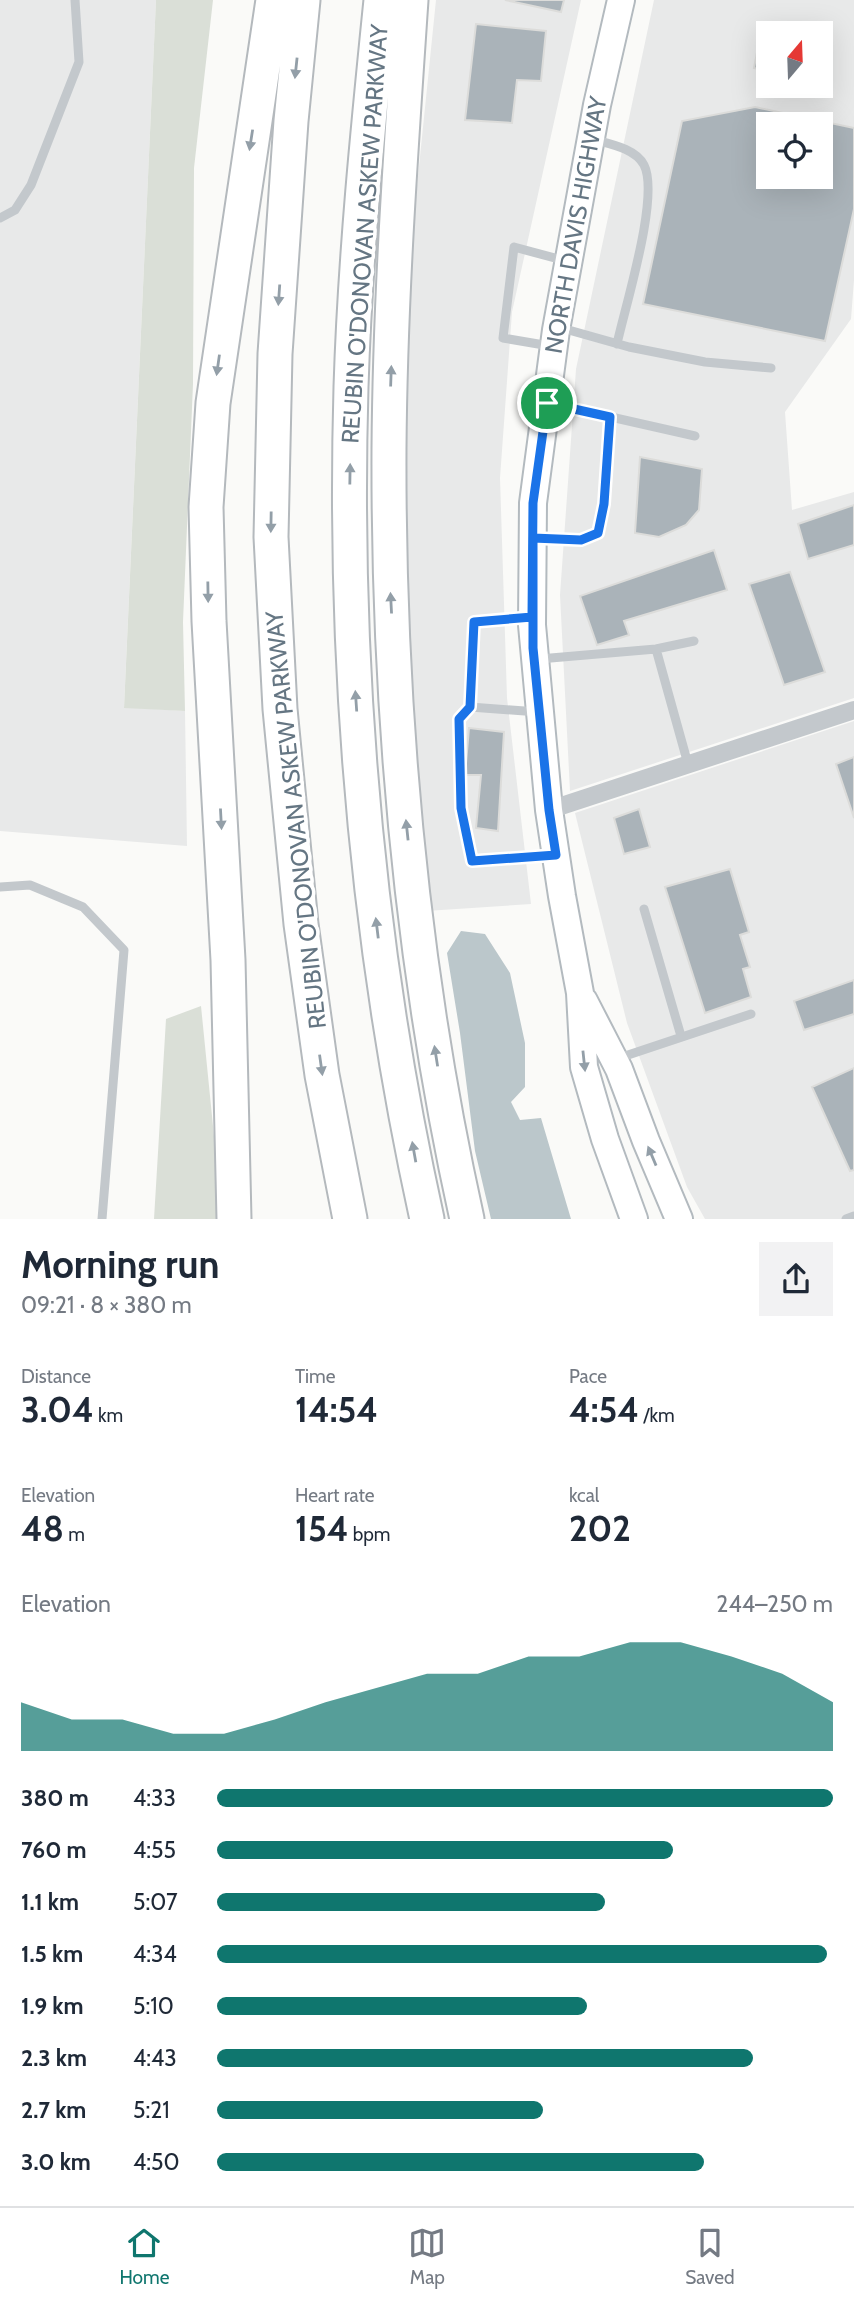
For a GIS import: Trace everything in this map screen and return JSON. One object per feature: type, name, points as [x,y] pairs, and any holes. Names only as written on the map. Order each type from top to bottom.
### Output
[{"type":"highway","points":[[234,1219],[228,960],[209,621],[206,507],[215,391],[273,0]]},
{"type":"highway","name":"REUBIN O'DONOVAN ASKEW PARKWAY","points":[[303,0],[291,121],[275,354],[271,537],[280,709],[301,924],[322,1075],[350,1219]]},
{"type":"highway","name":"REUBIN O'DONOVAN ASKEW PARKWAY","points":[[382,0],[362,201],[351,385],[350,495],[355,681],[377,933],[427,1219]]},
{"type":"highway","points":[[411,0],[393,308],[389,448],[391,591],[398,757],[421,962],[439,1077],[467,1219]]},
{"type":"main road","name":"NORTH DAVIS HIGHWAY","points":[[621,0],[591,139],[555,336],[533,503],[532,617],[549,810],[580,993],[584,1067],[605,1139],[634,1219]]},
{"type":"main road","name":"NORTH DAVIS HIGHWAY","points":[[580,993],[614,1059],[679,1219]]},
{"type":"street","points":[[549,810],[854,710]]},
{"type":"lane","points":[[0,218],[15,210],[31,185],[79,62],[75,0]]},
{"type":"lane","points":[[591,139],[625,148],[644,164],[650,190],[647,218],[617,344]]},
{"type":"lane","points":[[568,262],[514,247],[503,338],[555,336],[617,344],[705,362],[771,368]]},
{"type":"lane","points":[[547,403],[695,436]]},
{"type":"lane","points":[[533,538],[581,540],[598,533],[604,504],[610,417]]},
{"type":"lane","points":[[532,617],[474,622],[470,707],[459,719],[461,808],[472,861],[556,855]]},
{"type":"lane","points":[[534,659],[656,649],[694,641]]},
{"type":"lane","points":[[656,649],[688,764]]},
{"type":"lane","points":[[470,707],[540,712]]},
{"type":"lane","points":[[0,887],[30,885],[83,906],[124,950],[102,1219]]},
{"type":"lane","points":[[643,909],[681,1036]]},
{"type":"lane","points":[[614,1059],[751,1014]]},
{"type":"lane","points":[[846,1219],[854,1216]]},
{"type":"shaded area","points":[[0,0],[156,0],[124,707],[185,711],[187,846],[0,831]]},
{"type":"shaded area","points":[[156,0],[213,0],[194,168],[193,384],[183,622],[185,711],[124,708]]},
{"type":"shaded area","points":[[436,0],[581,0],[512,312],[500,478],[507,698],[531,904],[426,911],[401,587],[403,323]]},
{"type":"shaded area","points":[[654,0],[854,0],[854,280],[851,319],[785,412],[792,510],[854,492],[854,698],[570,791],[560,595],[576,369]]},
{"type":"shaded area","points":[[854,721],[854,1219],[705,1219],[687,1187],[627,1023],[575,813]]},
{"type":"shaded area","points":[[461,931],[485,934],[510,973],[525,1043],[525,1087],[511,1102],[520,1120],[541,1118],[571,1219],[491,1219],[475,1151],[447,953]]},
{"type":"shaded area","points":[[201,1006],[219,1186],[216,1219],[154,1219],[166,1019]]},
{"type":"building","points":[[505,0],[564,0],[561,12]]},
{"type":"building","points":[[476,24],[546,31],[541,81],[517,80],[512,123],[465,120]]},
{"type":"building","points":[[755,107],[779,112],[756,112],[756,189],[833,189],[833,124],[854,128],[854,209],[825,341],[643,304],[682,121]]},
{"type":"building","points":[[640,457],[702,469],[699,510],[686,525],[659,537],[635,533]]},
{"type":"building","points":[[854,505],[854,545],[808,559],[798,524]]},
{"type":"building","points":[[714,550],[727,590],[624,621],[629,635],[597,645],[580,596]]},
{"type":"building","points":[[790,572],[825,672],[784,685],[749,584]]},
{"type":"building","points":[[469,728],[504,732],[498,831],[476,828],[481,775],[465,775]]},
{"type":"building","points":[[854,757],[854,818],[836,764]]},
{"type":"building","points":[[639,809],[650,847],[624,854],[614,818]]},
{"type":"building","points":[[730,869],[749,932],[740,935],[750,967],[743,969],[751,997],[705,1013],[665,887]]},
{"type":"building","points":[[854,980],[854,1014],[804,1030],[794,1001]]},
{"type":"building","points":[[854,1068],[854,1170],[850,1171],[812,1087]]},
{"type":"route","points":[[547,403],[610,417],[604,504],[598,533],[581,540],[533,538],[533,648],[556,855],[472,861],[461,808],[459,719],[470,707],[474,622],[532,617],[533,503],[547,403]]}]
